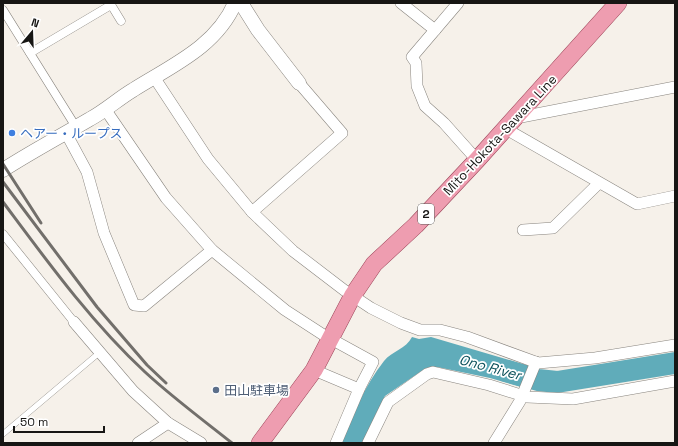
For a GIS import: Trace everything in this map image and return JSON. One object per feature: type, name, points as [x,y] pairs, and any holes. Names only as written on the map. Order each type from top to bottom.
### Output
[{"type":"main road","name":"Mito-Hokota-Sawara Line","points":[[260,443],[314,370],[329,338],[353,295],[374,264],[416,225],[511,123],[618,3]]},
{"type":"street","points":[[3,170],[71,130],[194,53],[223,26],[235,3]]},
{"type":"street","points":[[241,3],[258,30],[298,83],[342,133],[252,212]]},
{"type":"street","points":[[401,3],[435,30]]},
{"type":"street","points":[[458,3],[412,57],[416,63],[417,86],[425,106],[444,123],[476,160]]},
{"type":"street","points":[[30,53],[110,4],[121,21]]},
{"type":"street","points":[[3,10],[30,53],[71,130],[87,172],[104,233],[134,305],[144,306],[212,250]]},
{"type":"street","points":[[154,77],[208,159],[252,212],[293,251],[344,290],[371,308],[401,323],[420,330],[440,330],[467,337],[535,365],[595,358],[675,345]]},
{"type":"street","points":[[511,123],[675,87]]},
{"type":"street","points":[[105,109],[166,198],[212,250],[285,310],[329,338],[373,362],[359,389],[336,443]]},
{"type":"street","points":[[511,123],[599,183],[637,204],[675,196]]},
{"type":"street","points":[[523,230],[553,228],[599,183]]},
{"type":"street","points":[[3,234],[99,353],[133,391],[168,423],[202,443]]},
{"type":"street","points":[[494,443],[524,392],[535,365]]},
{"type":"street","points":[[314,370],[359,389]]},
{"type":"street","points":[[368,443],[388,402],[427,374],[433,372],[524,392],[527,397],[566,399],[588,398],[675,381]]},
{"type":"street","points":[[138,443],[168,423]]},
{"type":"lane","points":[[3,434],[99,353]]},
{"type":"water","points":[[412,337],[419,339],[431,337],[530,366],[521,387],[490,378],[437,367],[426,368],[385,396],[362,443],[341,443],[360,400],[377,370],[387,358],[406,344]]},
{"type":"waterway","name":"Ono River","points":[[506,371],[538,380],[557,382],[675,363]]},
{"type":"railway","points":[[3,164],[41,223]]},
{"type":"railway","points":[[3,182],[97,307],[147,365],[166,383]]},
{"type":"railway","points":[[3,202],[70,290],[125,353],[166,390],[232,443]]},
{"type":"place","name":"ヘアー・ループス","points":[[12,133]]},
{"type":"place","name":"田山駐車場","points":[[216,390]]}]
